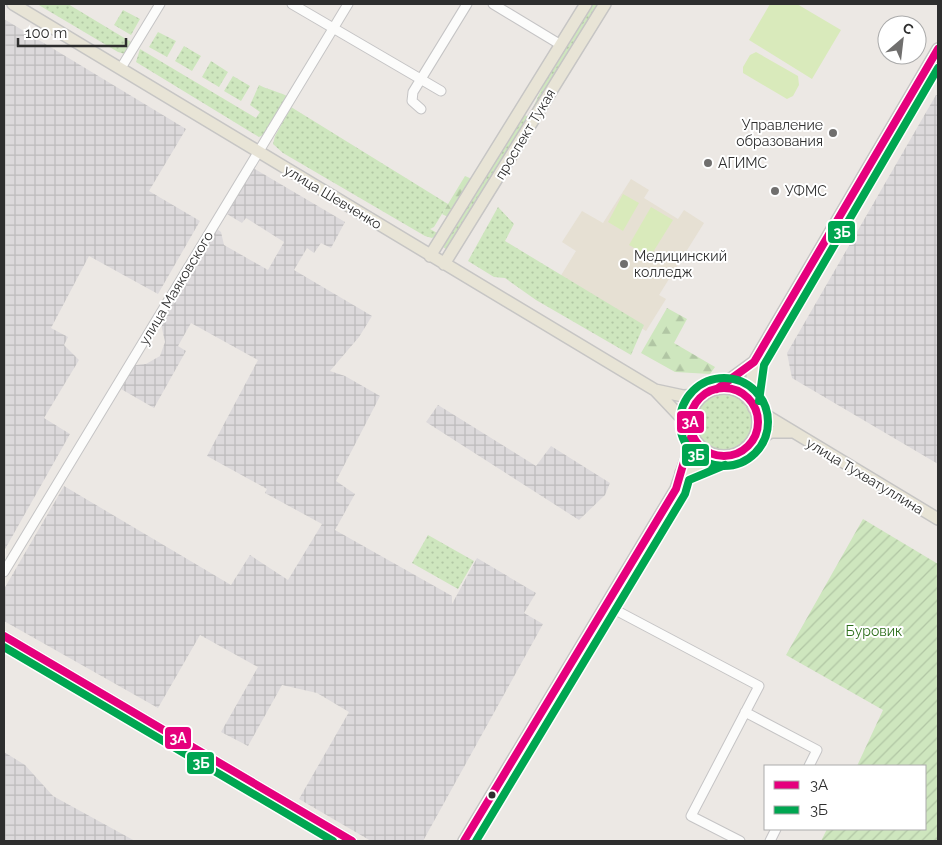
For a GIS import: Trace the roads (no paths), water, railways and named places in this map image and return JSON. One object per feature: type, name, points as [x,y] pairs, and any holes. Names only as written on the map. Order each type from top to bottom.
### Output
[{"type":"main road","name":"улица Шевченко","points":[[13,4],[655,390]]},
{"type":"main road","name":"проспект Тукая","points":[[430,256],[586,4]]},
{"type":"main road","name":"проспект Тукая","points":[[444,264],[605,4]]},
{"type":"main road","points":[[655,390],[683,396],[704,394],[717,389],[754,362],[938,49]]},
{"type":"main road","points":[[749,444],[757,423],[752,404],[754,362]]},
{"type":"main road","points":[[717,389],[735,390],[752,404]]},
{"type":"main road","points":[[655,390],[692,431],[704,449],[721,456]]},
{"type":"main road","points":[[464,841],[676,489],[688,454],[692,431],[692,410],[704,394]]},
{"type":"main road","name":"улица Тухватуллина","points":[[752,404],[792,432],[938,519]]},
{"type":"main road","points":[[681,473],[721,456],[737,453],[749,444],[772,432],[792,432]]},
{"type":"street","points":[[121,68],[160,4]]},
{"type":"street","points":[[292,4],[441,91]]},
{"type":"street","name":"улица Маяковского","points":[[4,572],[348,4]]},
{"type":"street","points":[[421,109],[412,101],[412,96],[420,79],[467,4]]},
{"type":"street","points":[[493,4],[561,45]]},
{"type":"street","points":[[522,109],[536,116]]},
{"type":"street","points":[[606,605],[760,686],[691,816],[740,841]]},
{"type":"street","points":[[4,636],[352,841]]},
{"type":"street","points":[[745,712],[817,750],[810,765]]},
{"type":"place","name":"Управление образования","points":[[833,133]]},
{"type":"place","name":"АГИМС","points":[[708,163]]},
{"type":"place","name":"УФМС","points":[[775,191]]},
{"type":"place","name":"Медицинский колледж","points":[[624,264]]},
{"type":"park label","name":"Буровик","points":[[874,631]]}]
